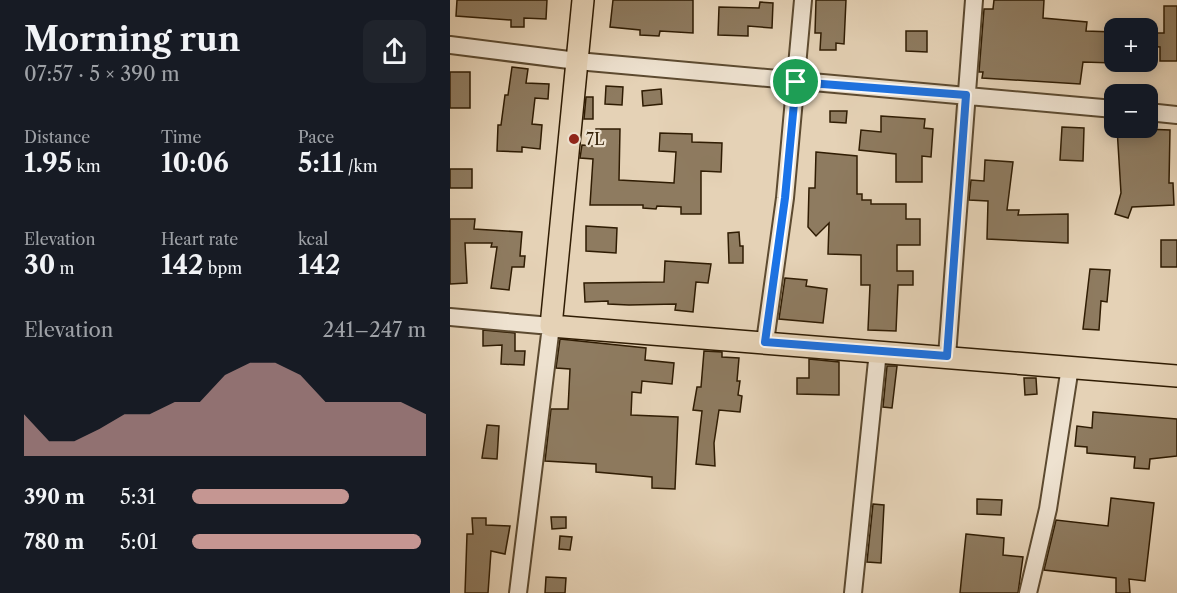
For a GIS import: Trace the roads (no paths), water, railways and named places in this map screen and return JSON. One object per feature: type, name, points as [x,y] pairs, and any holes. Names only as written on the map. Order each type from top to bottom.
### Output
[{"type":"main road","points":[[583,0],[551,326],[1177,376]]},
{"type":"street","points":[[765,342],[785,198],[803,0]]},
{"type":"street","points":[[947,356],[974,0]]},
{"type":"street","points":[[450,45],[577,61],[1104,108]]},
{"type":"street","points":[[1158,113],[1177,115]]},
{"type":"street","points":[[450,317],[551,326],[518,593]]},
{"type":"street","points":[[853,593],[878,351]]},
{"type":"street","points":[[1028,593],[1050,498],[1070,367]]},
{"type":"place","name":"7L","points":[[574,139]]}]
